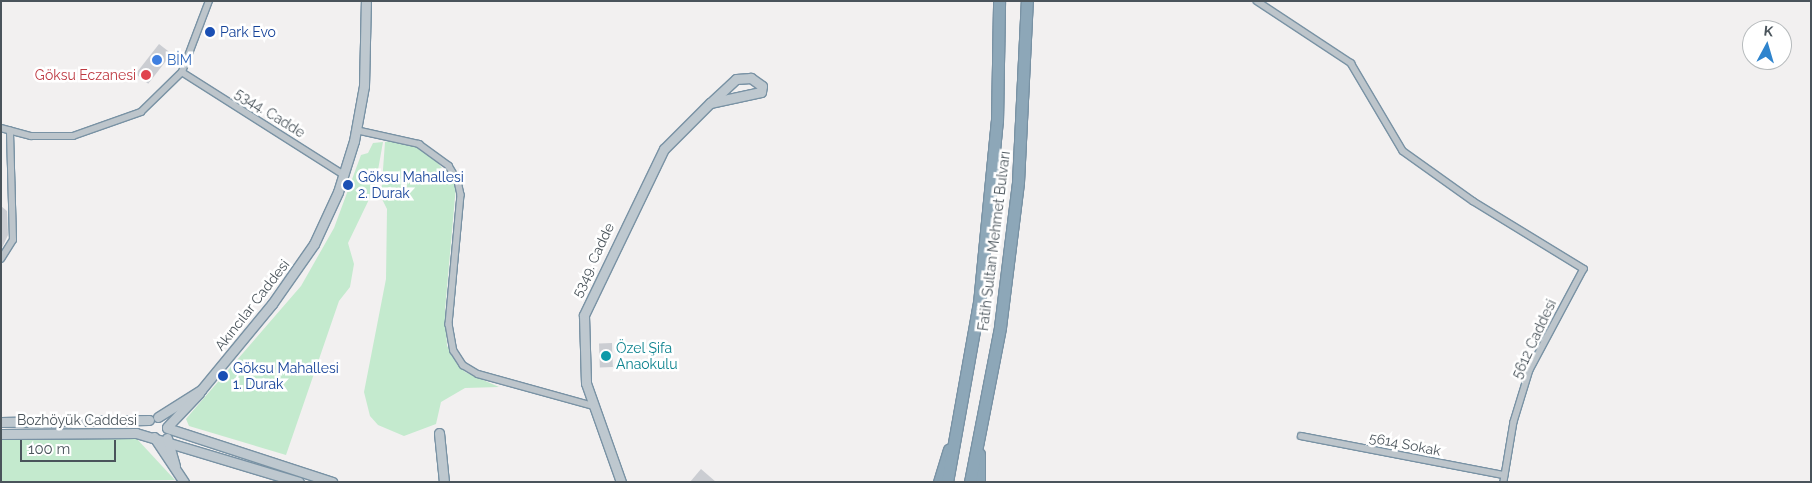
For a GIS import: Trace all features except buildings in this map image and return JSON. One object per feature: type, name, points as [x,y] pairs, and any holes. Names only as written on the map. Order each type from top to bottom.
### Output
[{"type":"highway","name":"Fatih Sultan Mehmet Bulvarı","points":[[948,477],[980,293],[997,121],[999,1]]},
{"type":"highway","name":"Fatih Sultan Mehmet Bulvarı","points":[[974,480],[978,441],[1000,326],[1018,182],[1027,1]]},
{"type":"highway","points":[[939,482],[956,437]]},
{"type":"street","points":[[1,128],[53,137],[91,132],[141,112],[182,72],[209,1]]},
{"type":"street","name":"Akıncılar Caddesi","points":[[162,434],[186,410],[302,264],[344,175],[356,130],[365,78],[366,1]]},
{"type":"street","name":"5612 Caddesi","points":[[1257,1],[1351,63],[1403,151],[1473,201],[1584,269],[1530,370],[1504,478]]},
{"type":"street","name":"5344. Cadde","points":[[182,72],[344,175]]},
{"type":"street","name":"5349. Cadde","points":[[621,482],[593,406],[584,367],[587,304],[653,165],[710,103],[736,79],[751,78],[762,86],[761,92],[710,103]]},
{"type":"street","points":[[356,130],[419,144],[449,166],[458,181],[461,195],[449,324],[454,351],[463,365],[478,374],[593,406]]},
{"type":"street","points":[[1,259],[14,240],[10,131]]},
{"type":"street","name":"Akıncılar Caddesi","points":[[154,418],[201,390]]},
{"type":"street","points":[[185,433],[186,410]]},
{"type":"street","points":[[154,418],[147,429],[162,434],[180,445],[299,482]]},
{"type":"street","points":[[154,418],[178,473]]},
{"type":"street","name":"Bozhöyük Caddesi","points":[[1,422],[154,418]]},
{"type":"street","name":"Bozhöyük Caddesi","points":[[1,434],[117,432],[162,434]]},
{"type":"street","points":[[162,434],[185,433],[332,482]]},
{"type":"street","points":[[440,433],[444,482]]},
{"type":"street","points":[[162,434],[178,473],[184,482]]},
{"type":"street","name":"5614 Sokak","points":[[1301,436],[1504,478]]},
{"type":"street","points":[[170,453],[180,445]]},
{"type":"green space","points":[[390,141],[414,146],[434,158],[456,186],[445,310],[447,346],[465,372],[499,387],[465,388],[441,402],[436,424],[404,436],[378,425],[370,416],[364,392],[386,279],[387,209],[381,197],[385,142]]},
{"type":"green space","points":[[383,142],[375,187],[348,243],[354,264],[350,287],[339,301],[286,455],[189,426],[186,419],[301,286],[334,228],[361,155],[368,153],[373,143]]},
{"type":"green space","points":[[1,439],[137,439],[175,480],[1,482]]},
{"type":"place","name":"Park Evo","points":[[210,32]]},
{"type":"place","name":"BİM","points":[[157,60]]},
{"type":"place","name":"Göksu Eczanesi","points":[[146,75]]},
{"type":"place","name":"Göksu Mahallesi 2. Durak","points":[[348,185]]},
{"type":"place","name":"Özel Şifa Anaokulu","points":[[606,356]]},
{"type":"place","name":"Göksu Mahallesi 1. Durak","points":[[223,376]]}]
